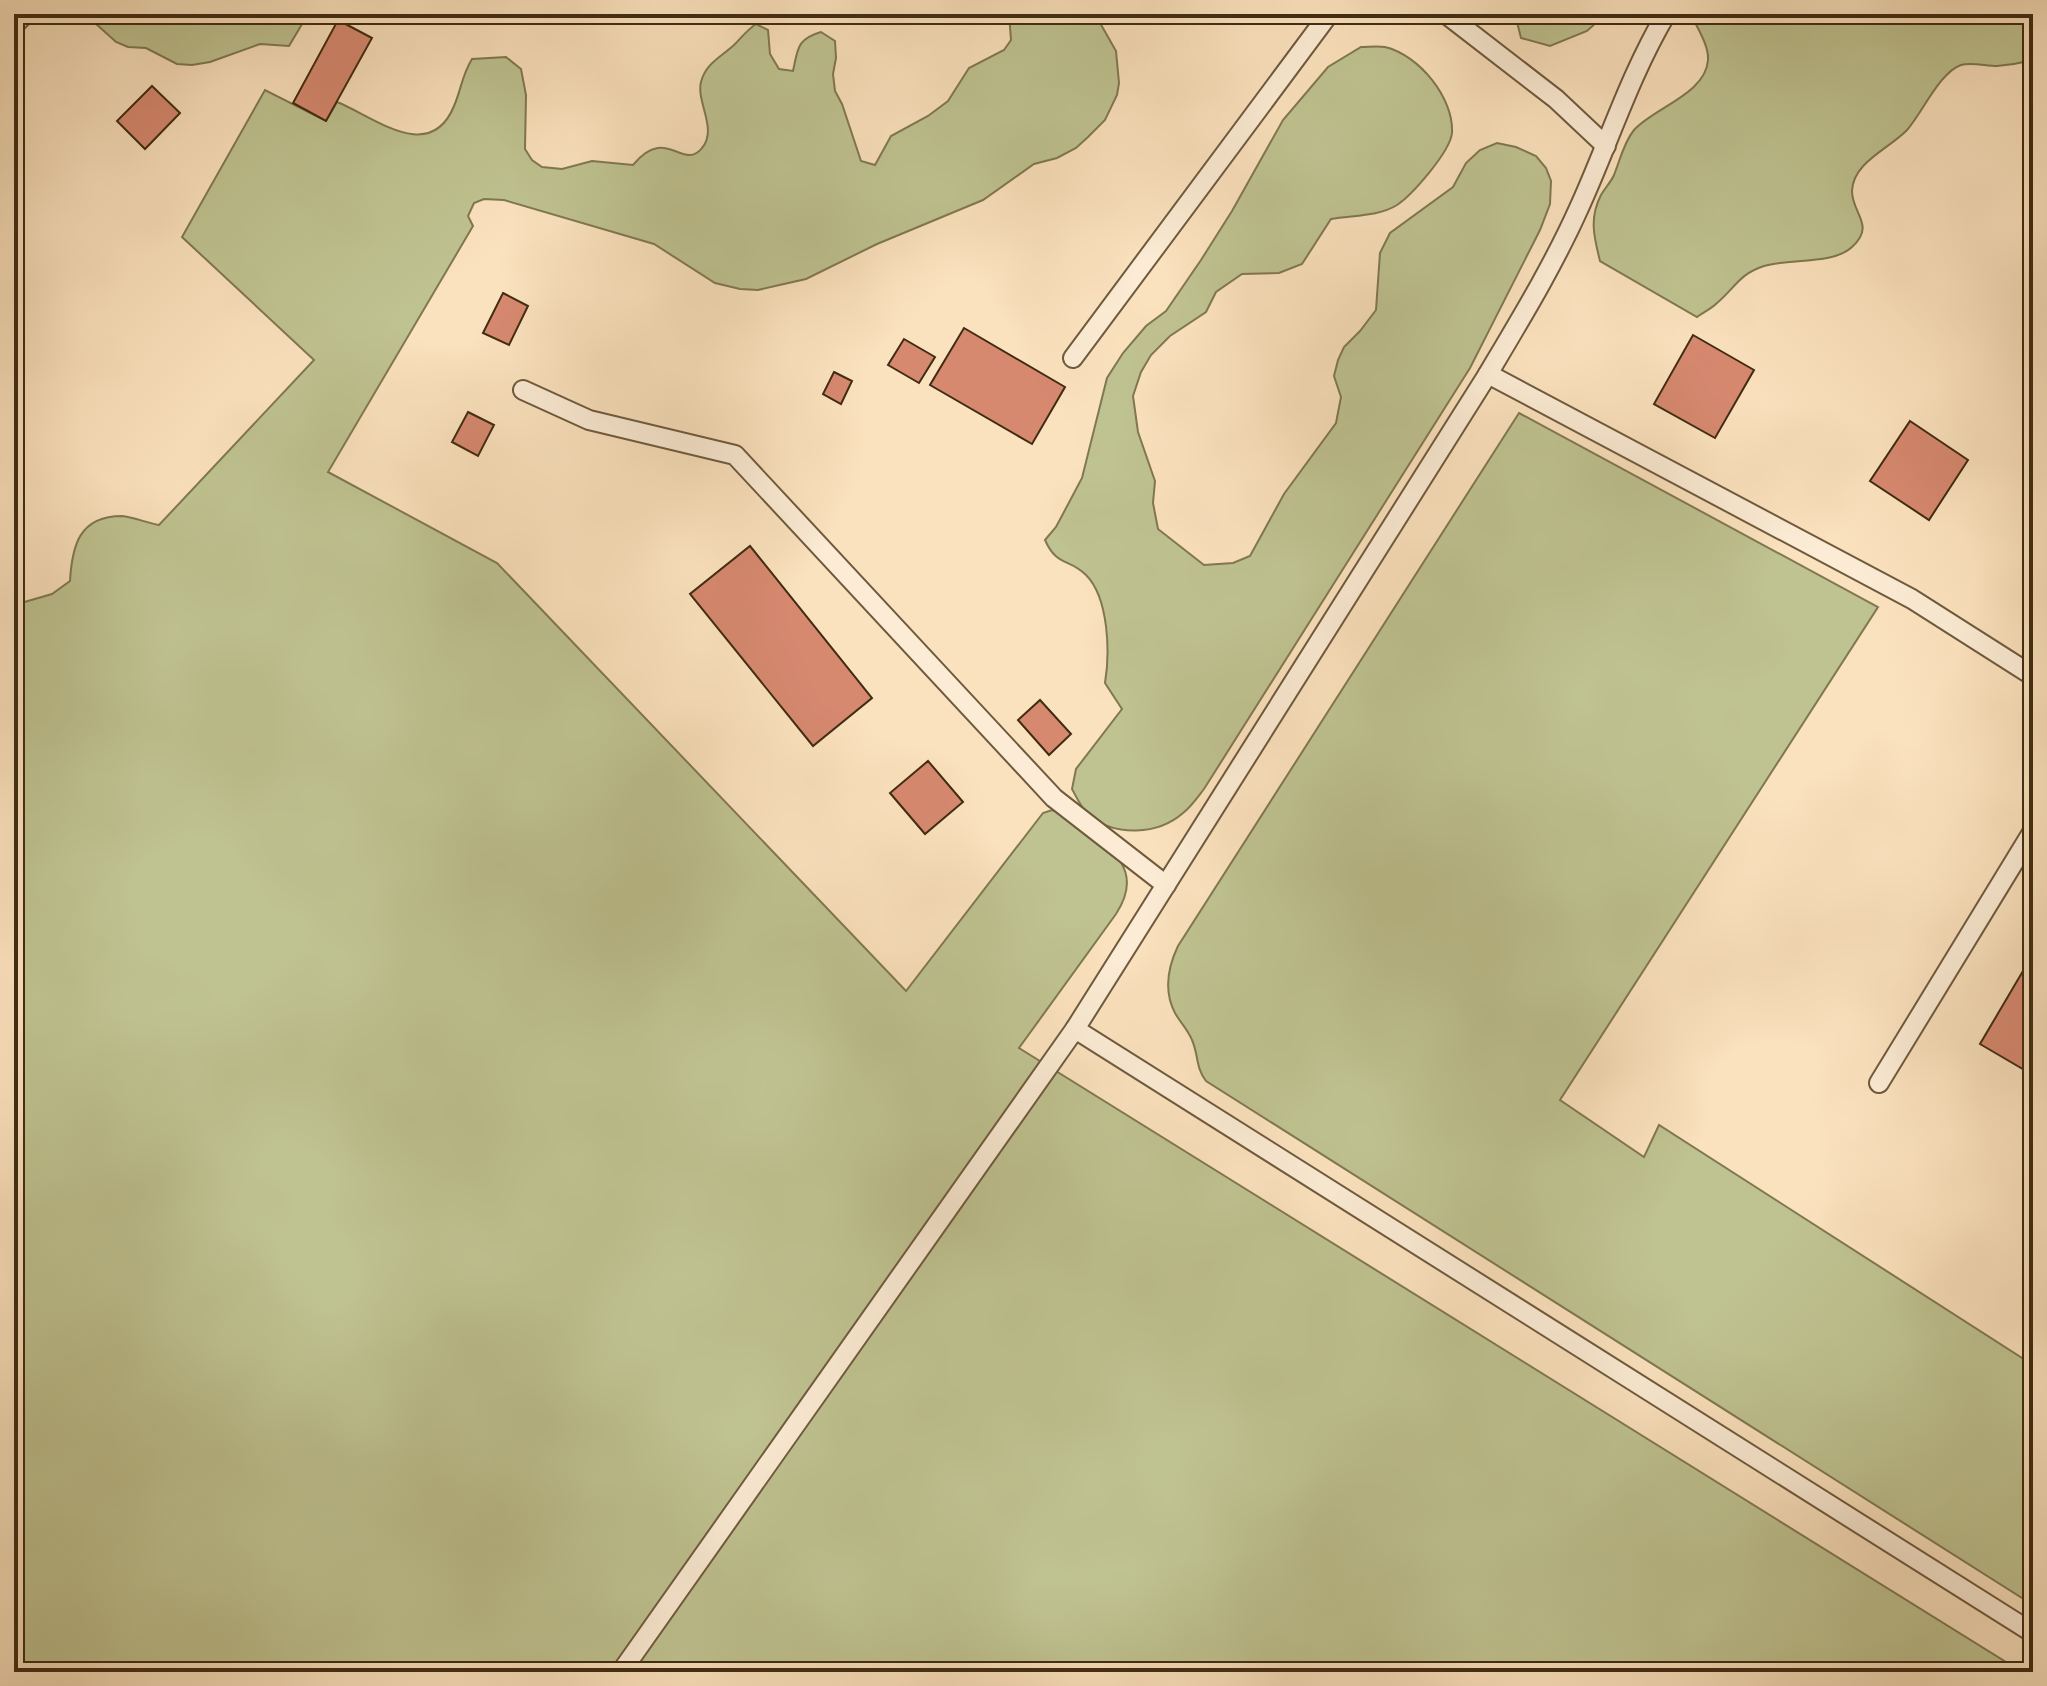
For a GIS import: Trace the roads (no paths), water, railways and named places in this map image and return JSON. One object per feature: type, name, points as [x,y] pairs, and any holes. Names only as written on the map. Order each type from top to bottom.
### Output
[{"type":"lane","points":[[14,25],[25,14]]},
{"type":"lane","points":[[1073,358],[1329,14]]},
{"type":"lane","points":[[1446,14],[1556,99],[1606,146]]},
{"type":"lane","points":[[621,1672],[1075,1029],[1166,885],[1488,374],[1558,253],[1606,146],[1640,58],[1666,14]]},
{"type":"lane","points":[[1488,374],[1912,599],[2033,676]]},
{"type":"lane","points":[[523,390],[589,420],[735,455],[1054,798],[1166,885]]},
{"type":"lane","points":[[1879,1083],[2033,831]]},
{"type":"lane","points":[[1075,1029],[2033,1633]]}]
